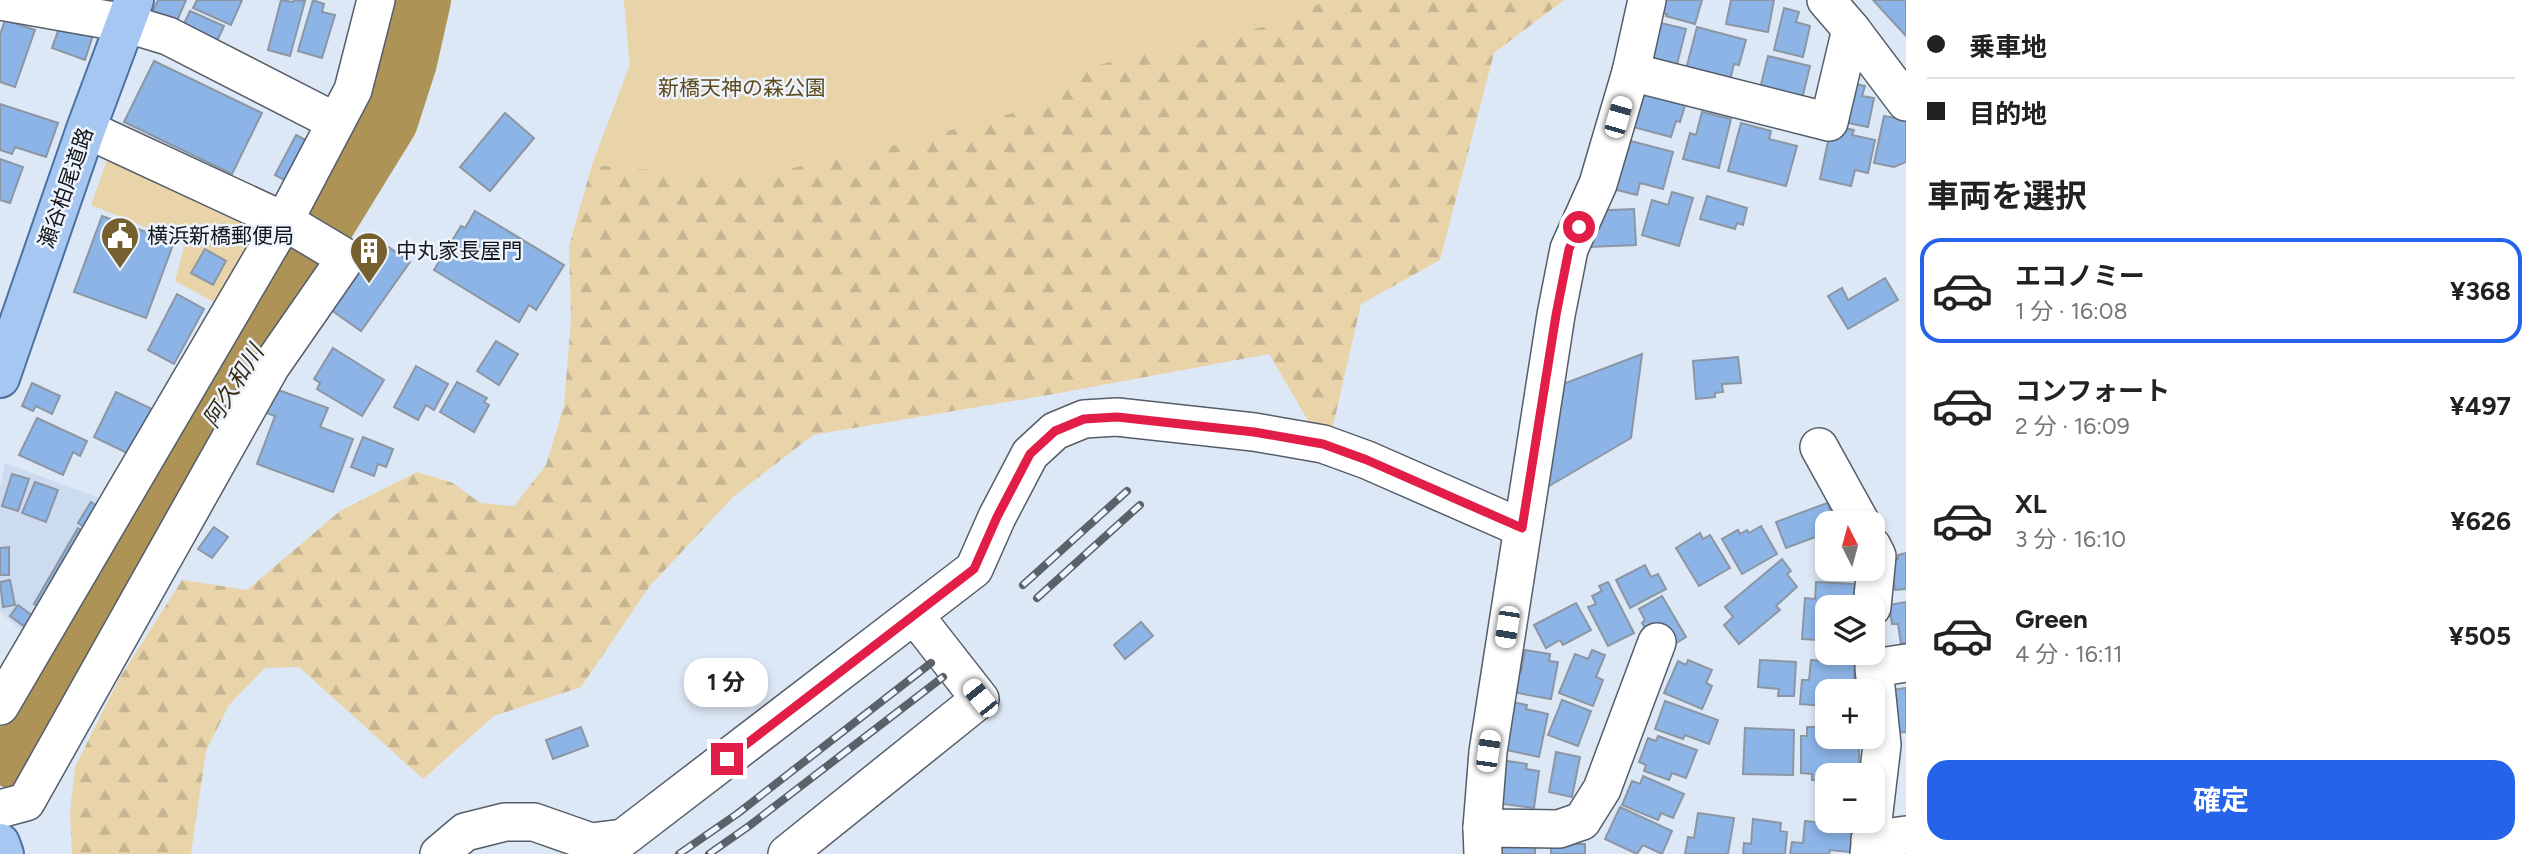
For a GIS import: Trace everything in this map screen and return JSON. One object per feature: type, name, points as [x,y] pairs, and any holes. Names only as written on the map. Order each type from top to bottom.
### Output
[{"type":"main road","name":"瀬谷柏尾道路","points":[[0,378],[130,11]]},
{"type":"main road","points":[[0,843],[4,854]]},
{"type":"street","points":[[0,706],[290,224],[354,90],[376,0]]},
{"type":"street","points":[[1647,0],[1631,72],[1598,184],[1569,249],[1556,315],[1488,751],[1483,841],[1559,829],[1582,821],[1602,789],[1657,642]]},
{"type":"street","points":[[1826,0],[1906,102]]},
{"type":"street","points":[[2,6],[130,11],[168,36],[337,122]]},
{"type":"street","points":[[1631,72],[1829,122],[1851,29]]},
{"type":"street","points":[[0,809],[26,802],[271,366],[346,258],[290,224],[86,129]]},
{"type":"street","points":[[439,854],[465,832],[505,822],[534,822],[591,842],[623,838],[974,569],[1030,454],[1055,431],[1084,419],[1117,417],[1254,432],[1323,444],[1367,460],[1522,528]]},
{"type":"street","points":[[1819,447],[1855,511]]},
{"type":"street","points":[[786,854],[980,698],[915,616]]},
{"type":"street","points":[[1884,665],[1882,745],[1870,847],[1906,835]]},
{"type":"shaded area","points":[[5,463],[110,502],[25,635],[0,611],[0,489]]},
{"type":"green space","points":[[624,0],[1564,0],[1494,53],[1440,260],[1361,304],[1332,430],[1313,429],[1269,354],[813,435],[733,497],[649,587],[581,687],[494,716],[423,779],[299,667],[265,668],[229,705],[206,751],[191,854],[72,854],[70,814],[75,767],[119,679],[182,580],[247,590],[340,511],[417,472],[453,483],[480,503],[514,506],[546,465],[564,406],[571,320],[569,246],[592,165],[630,65]]},
{"type":"green space","name":"新橋天神の森公園","points":[[624,0],[1325,0],[1291,21],[1134,55],[1068,74],[1031,108],[900,144],[748,178],[592,165],[630,65]]},
{"type":"green space","points":[[110,151],[262,228],[223,307],[175,281],[185,243],[91,205]]},
{"type":"building","points":[[158,0],[186,0],[174,28],[150,18]]},
{"type":"building","points":[[197,0],[242,0],[231,25],[193,8]]},
{"type":"building","points":[[281,0],[305,1],[290,56],[268,50]]},
{"type":"building","points":[[313,0],[324,4],[322,12],[335,15],[322,58],[298,51]]},
{"type":"building","points":[[1657,0],[1702,0],[1695,24],[1655,11]]},
{"type":"building","points":[[1731,0],[1774,0],[1768,32],[1726,24]]},
{"type":"building","points":[[1873,0],[1906,0],[1906,36]]},
{"type":"building","points":[[1784,8],[1799,12],[1796,22],[1810,26],[1803,57],[1774,50]]},
{"type":"building","points":[[190,11],[224,26],[212,52],[178,36]]},
{"type":"building","points":[[5,20],[35,30],[15,87],[0,82],[0,35]]},
{"type":"building","points":[[62,20],[93,35],[85,60],[52,48]]},
{"type":"building","points":[[1648,20],[1686,29],[1675,72],[1638,63]]},
{"type":"building","points":[[1697,27],[1746,40],[1739,65],[1734,64],[1728,88],[1684,77]]},
{"type":"building","points":[[1768,56],[1810,66],[1802,99],[1760,89]]},
{"type":"building","points":[[154,61],[262,113],[232,174],[124,122]]},
{"type":"building","points":[[1842,81],[1865,86],[1862,96],[1874,98],[1868,127],[1838,121]]},
{"type":"building","points":[[1636,89],[1686,102],[1680,122],[1676,121],[1671,137],[1626,125]]},
{"type":"building","points":[[0,104],[58,123],[46,157],[15,147],[12,154],[0,150]]},
{"type":"building","points":[[1702,112],[1731,119],[1719,168],[1683,159],[1690,133],[1696,135]]},
{"type":"building","points":[[505,113],[534,138],[490,191],[460,167]]},
{"type":"building","points":[[1884,116],[1906,120],[1906,162],[1894,167],[1874,163]]},
{"type":"building","points":[[1741,123],[1771,131],[1769,139],[1797,146],[1786,186],[1728,171]]},
{"type":"building","points":[[1839,127],[1854,130],[1852,135],[1875,140],[1868,173],[1855,170],[1851,186],[1820,179],[1830,132]]},
{"type":"building","points":[[296,135],[315,145],[294,185],[275,175]]},
{"type":"building","points":[[1627,140],[1673,152],[1663,189],[1640,183],[1637,195],[1613,189]]},
{"type":"building","points":[[0,159],[23,167],[10,203],[0,200]]},
{"type":"building","points":[[1672,192],[1693,198],[1679,246],[1642,235],[1652,200],[1668,205]]},
{"type":"building","points":[[1707,196],[1747,208],[1743,225],[1737,223],[1735,229],[1700,219]]},
{"type":"building","points":[[1634,209],[1636,245],[1589,247],[1588,211]]},
{"type":"building","points":[[475,211],[564,265],[536,310],[529,305],[519,322],[434,270],[461,226],[465,228]]},
{"type":"building","points":[[102,216],[174,242],[146,318],[74,292]]},
{"type":"building","name":"中丸家長屋門","points":[[376,238],[410,262],[361,331],[327,307]]},
{"type":"building","points":[[205,249],[226,261],[213,285],[191,273]]},
{"type":"building","points":[[1885,278],[1898,300],[1848,329],[1828,296],[1842,288],[1848,300]]},
{"type":"building","points":[[177,294],[204,309],[174,364],[148,350]]},
{"type":"building","points":[[496,341],[518,354],[499,385],[477,371]]},
{"type":"building","points":[[333,348],[384,380],[362,416],[317,389],[320,383],[314,379]]},
{"type":"building","points":[[1642,354],[1631,438],[1539,492],[1550,389]]},
{"type":"building","points":[[1738,357],[1741,383],[1722,384],[1723,392],[1715,393],[1715,397],[1696,399],[1693,361]]},
{"type":"building","points":[[416,366],[448,384],[434,410],[426,405],[418,420],[394,407]]},
{"type":"building","points":[[457,382],[487,398],[484,402],[489,405],[474,432],[440,412]]},
{"type":"building","points":[[32,383],[60,396],[52,414],[36,406],[33,411],[22,406]]},
{"type":"building","points":[[273,388],[328,408],[320,427],[353,439],[333,492],[257,464],[275,416],[264,412]]},
{"type":"building","points":[[116,392],[154,410],[133,456],[94,437]]},
{"type":"building","points":[[37,418],[87,441],[80,456],[73,452],[63,475],[19,455]]},
{"type":"building","points":[[363,437],[393,449],[386,467],[378,464],[374,476],[351,467]]},
{"type":"building","points":[[12,474],[29,479],[18,511],[2,506]]},
{"type":"building","points":[[35,482],[58,490],[46,522],[22,513]]},
{"type":"building","points":[[91,502],[102,509],[89,530],[78,523]]},
{"type":"building","points":[[1827,503],[1830,511],[1815,511],[1815,537],[1786,548],[1776,522]]},
{"type":"building","points":[[1761,526],[1777,554],[1742,574],[1722,539],[1738,530],[1740,534],[1747,530],[1749,533]]},
{"type":"building","points":[[214,527],[228,537],[212,558],[198,549]]},
{"type":"building","points":[[78,528],[88,534],[44,610],[34,604]]},
{"type":"building","points":[[1700,533],[1703,539],[1710,535],[1730,568],[1699,586],[1676,548]]},
{"type":"building","points":[[9,547],[9,575],[0,575],[0,548]]},
{"type":"building","points":[[1906,553],[1906,589],[1895,590],[1891,560]]},
{"type":"building","points":[[1782,559],[1791,571],[1787,574],[1797,587],[1776,606],[1780,610],[1739,644],[1724,625],[1733,617],[1725,607]]},
{"type":"building","points":[[1645,565],[1651,577],[1658,574],[1666,589],[1630,608],[1616,580]]},
{"type":"building","points":[[10,580],[15,605],[3,607],[0,582]]},
{"type":"building","points":[[1608,582],[1634,633],[1608,646],[1588,607],[1596,604],[1592,596],[1602,591],[1599,586]]},
{"type":"building","points":[[1816,582],[1855,584],[1854,595],[1815,595]]},
{"type":"building","points":[[1662,596],[1686,637],[1668,648],[1651,639],[1642,623],[1645,620],[1639,609]]},
{"type":"building","points":[[1805,598],[1815,599],[1815,640],[1802,639]]},
{"type":"building","points":[[1906,602],[1906,643],[1901,644],[1898,624],[1892,624],[1889,605]]},
{"type":"building","points":[[1576,603],[1591,630],[1563,645],[1560,640],[1546,648],[1534,625]]},
{"type":"building","points":[[18,605],[41,622],[33,633],[10,616]]},
{"type":"building","points":[[1141,622],[1153,636],[1125,659],[1114,645]]},
{"type":"building","points":[[1525,650],[1550,654],[1549,661],[1558,662],[1551,699],[1512,692],[1516,671],[1521,672]]},
{"type":"building","points":[[1592,650],[1605,655],[1596,677],[1603,680],[1593,706],[1559,693],[1575,654],[1588,659]]},
{"type":"building","points":[[1688,660],[1712,670],[1706,683],[1712,686],[1702,709],[1664,693],[1678,661],[1686,665]]},
{"type":"building","points":[[1760,660],[1796,662],[1794,696],[1778,696],[1779,689],[1758,687]]},
{"type":"building","points":[[1811,660],[1815,660],[1815,665],[1855,665],[1854,679],[1815,679],[1815,705],[1800,704],[1802,680],[1809,680]]},
{"type":"building","points":[[1906,688],[1906,732],[1895,733],[1890,690]]},
{"type":"building","points":[[1562,700],[1591,711],[1578,746],[1548,735]]},
{"type":"building","points":[[1665,701],[1718,720],[1709,744],[1685,735],[1683,739],[1655,729]]},
{"type":"building","points":[[1512,702],[1527,705],[1526,709],[1548,714],[1539,757],[1502,749]]},
{"type":"building","points":[[581,727],[588,746],[553,759],[546,740]]},
{"type":"building","points":[[1807,727],[1815,727],[1815,749],[1859,749],[1859,763],[1815,763],[1815,780],[1812,780],[1812,774],[1801,773],[1801,736],[1807,736]]},
{"type":"building","points":[[1745,728],[1794,730],[1793,775],[1743,774]]},
{"type":"building","points":[[1658,736],[1697,750],[1686,778],[1672,773],[1669,780],[1644,771],[1646,765],[1639,762],[1648,738],[1656,741]]},
{"type":"building","points":[[1556,752],[1580,757],[1572,797],[1549,792]]},
{"type":"building","points":[[1501,760],[1527,764],[1526,769],[1539,771],[1534,808],[1495,803]]},
{"type":"building","points":[[1643,776],[1684,794],[1673,818],[1661,813],[1658,820],[1622,805],[1632,781],[1640,784]]},
{"type":"building","points":[[1620,807],[1672,831],[1662,854],[1643,845],[1637,854],[1605,839]]},
{"type":"building","points":[[1698,813],[1734,818],[1728,854],[1685,854],[1688,837],[1694,838]]},
{"type":"building","points":[[1753,819],[1781,823],[1780,831],[1787,832],[1785,854],[1743,854],[1744,843],[1751,844]]},
{"type":"building","points":[[1805,821],[1815,822],[1815,833],[1851,833],[1850,852],[1830,850],[1829,854],[1790,854],[1792,842],[1803,843]]},
{"type":"building","points":[[1551,844],[1585,844],[1585,854],[1551,854]]},
{"type":"building","points":[[1535,846],[1535,854],[1502,854],[1502,847]]},
{"type":"waterway","name":"阿久和川","points":[[14,760],[102,614],[136,564],[190,452],[247,365],[327,222],[389,121],[408,62],[422,0]]},
{"type":"railway","points":[[1023,585],[1127,491]]},
{"type":"railway","points":[[1037,598],[1140,505]]},
{"type":"railway","points":[[679,854],[737,814],[931,663]]},
{"type":"railway","points":[[709,854],[943,677]]},
{"type":"place","name":"横浜新橋郵便局","points":[[120,270]]},
{"type":"place","name":"中丸家長屋門","points":[[369,285]]},
{"type":"route","points":[[727,759],[974,569],[1030,454],[1055,431],[1084,419],[1117,417],[1254,432],[1323,444],[1367,460],[1522,528],[1556,315],[1569,249],[1579,227]]}]
